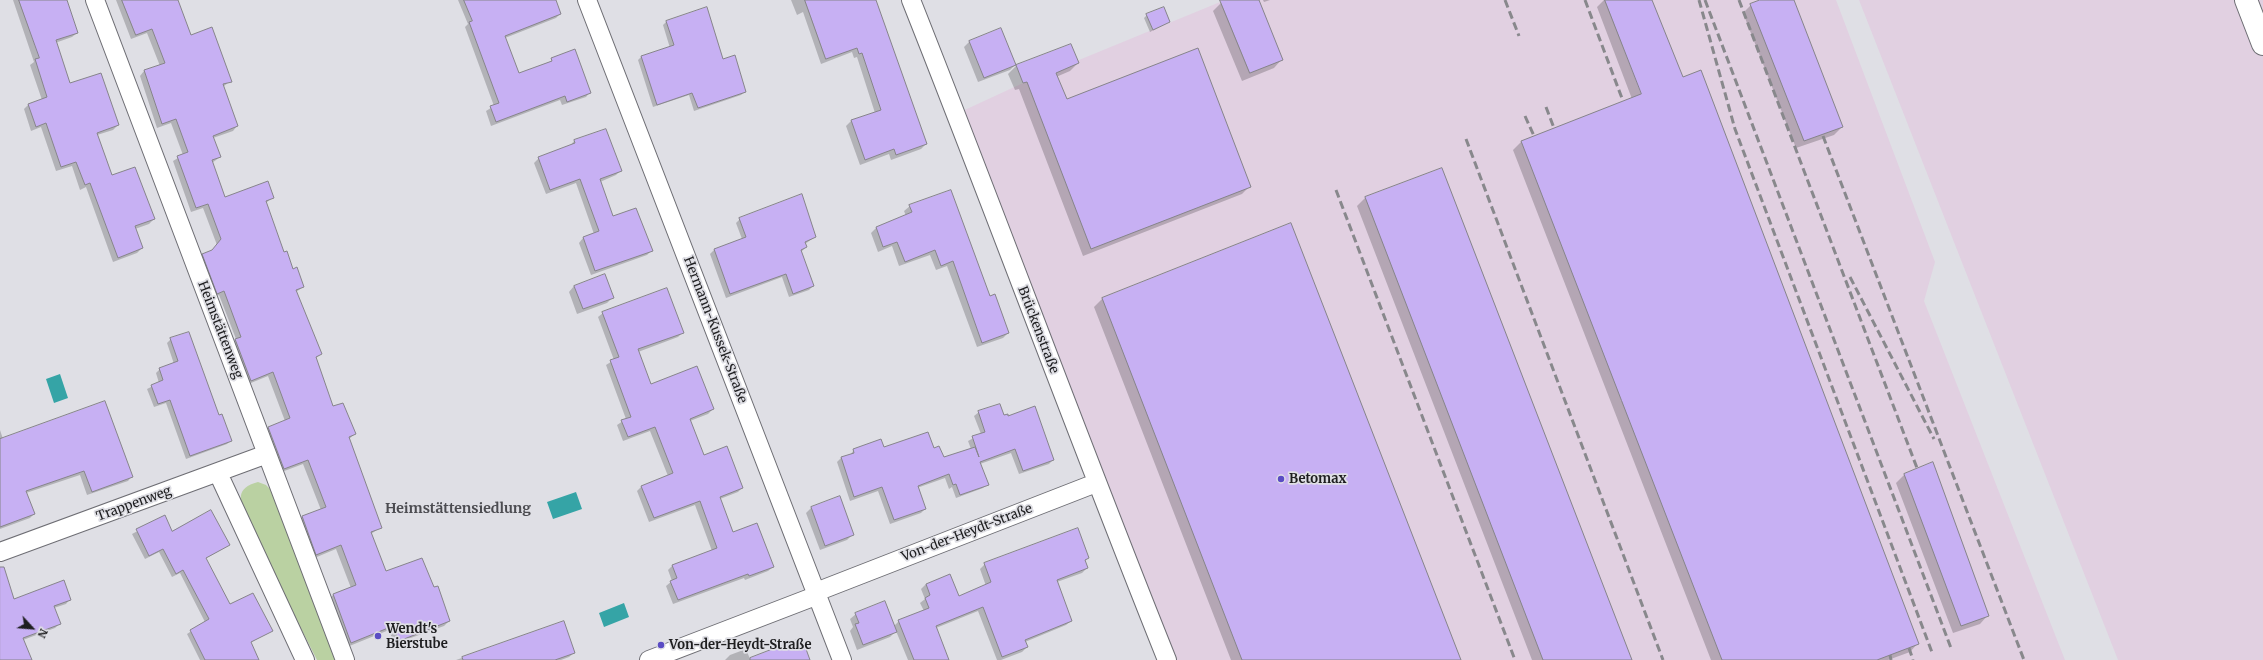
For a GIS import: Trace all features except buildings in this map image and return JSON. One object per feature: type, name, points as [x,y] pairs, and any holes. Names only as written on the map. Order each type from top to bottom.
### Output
[{"type":"street","name":"Heimstättenweg","points":[[95,0],[345,660]]},
{"type":"street","name":"Hermann-Kussek-Straße","points":[[588,0],[842,660]]},
{"type":"street","name":"Brückenstraße","points":[[911,0],[956,114],[1096,483],[1167,660]]},
{"type":"street","points":[[2246,0],[2263,44]]},
{"type":"street","name":"Trappenweg","points":[[0,552],[267,454]]},
{"type":"street","points":[[218,473],[305,660]]},
{"type":"street","name":"Von-der-Heydt-Straße","points":[[649,660],[1096,483]]},
{"type":"shaded area","points":[[1225,0],[1836,0],[1935,262],[1924,301],[2065,660],[1167,660],[956,114],[1023,83]]},
{"type":"shaded area","points":[[1859,0],[2263,0],[2263,660],[2118,660]]},
{"type":"green space","points":[[258,482],[266,485],[272,491],[338,660],[317,660],[245,518],[241,500],[242,491]]},
{"type":"water","points":[[60,374],[68,398],[54,403],[46,379]]},
{"type":"water","points":[[576,492],[582,509],[553,519],[547,502]]},
{"type":"water","points":[[624,603],[629,617],[604,627],[599,613]]},
{"type":"railway","points":[[1505,0],[1519,36]]},
{"type":"railway","points":[[1585,0],[1623,101]]},
{"type":"railway","points":[[1699,0],[1735,129],[1933,655]]},
{"type":"railway","points":[[1705,0],[1951,648]]},
{"type":"railway","points":[[1739,0],[1917,468]]},
{"type":"railway","points":[[1546,107],[1554,128]]},
{"type":"railway","points":[[1525,116],[1534,136]]},
{"type":"railway","points":[[1823,136],[2024,660]]},
{"type":"railway","points":[[1466,139],[1663,660]]},
{"type":"railway","points":[[1336,190],[1515,660]]},
{"type":"railway","points":[[1850,277],[1934,439]]},
{"type":"railway","points":[[1909,648],[1913,660]]},
{"type":"railway","points":[[1890,655],[1891,660]]},
{"type":"place","name":"Betomax","points":[[1281,479]]},
{"type":"place","name":"Wendt's Bierstube","points":[[378,636]]},
{"type":"place","name":"Von-der-Heydt-Straße","points":[[661,645]]},
{"type":"district","name":"Heimstättensiedlung","points":[[458,509]]}]
